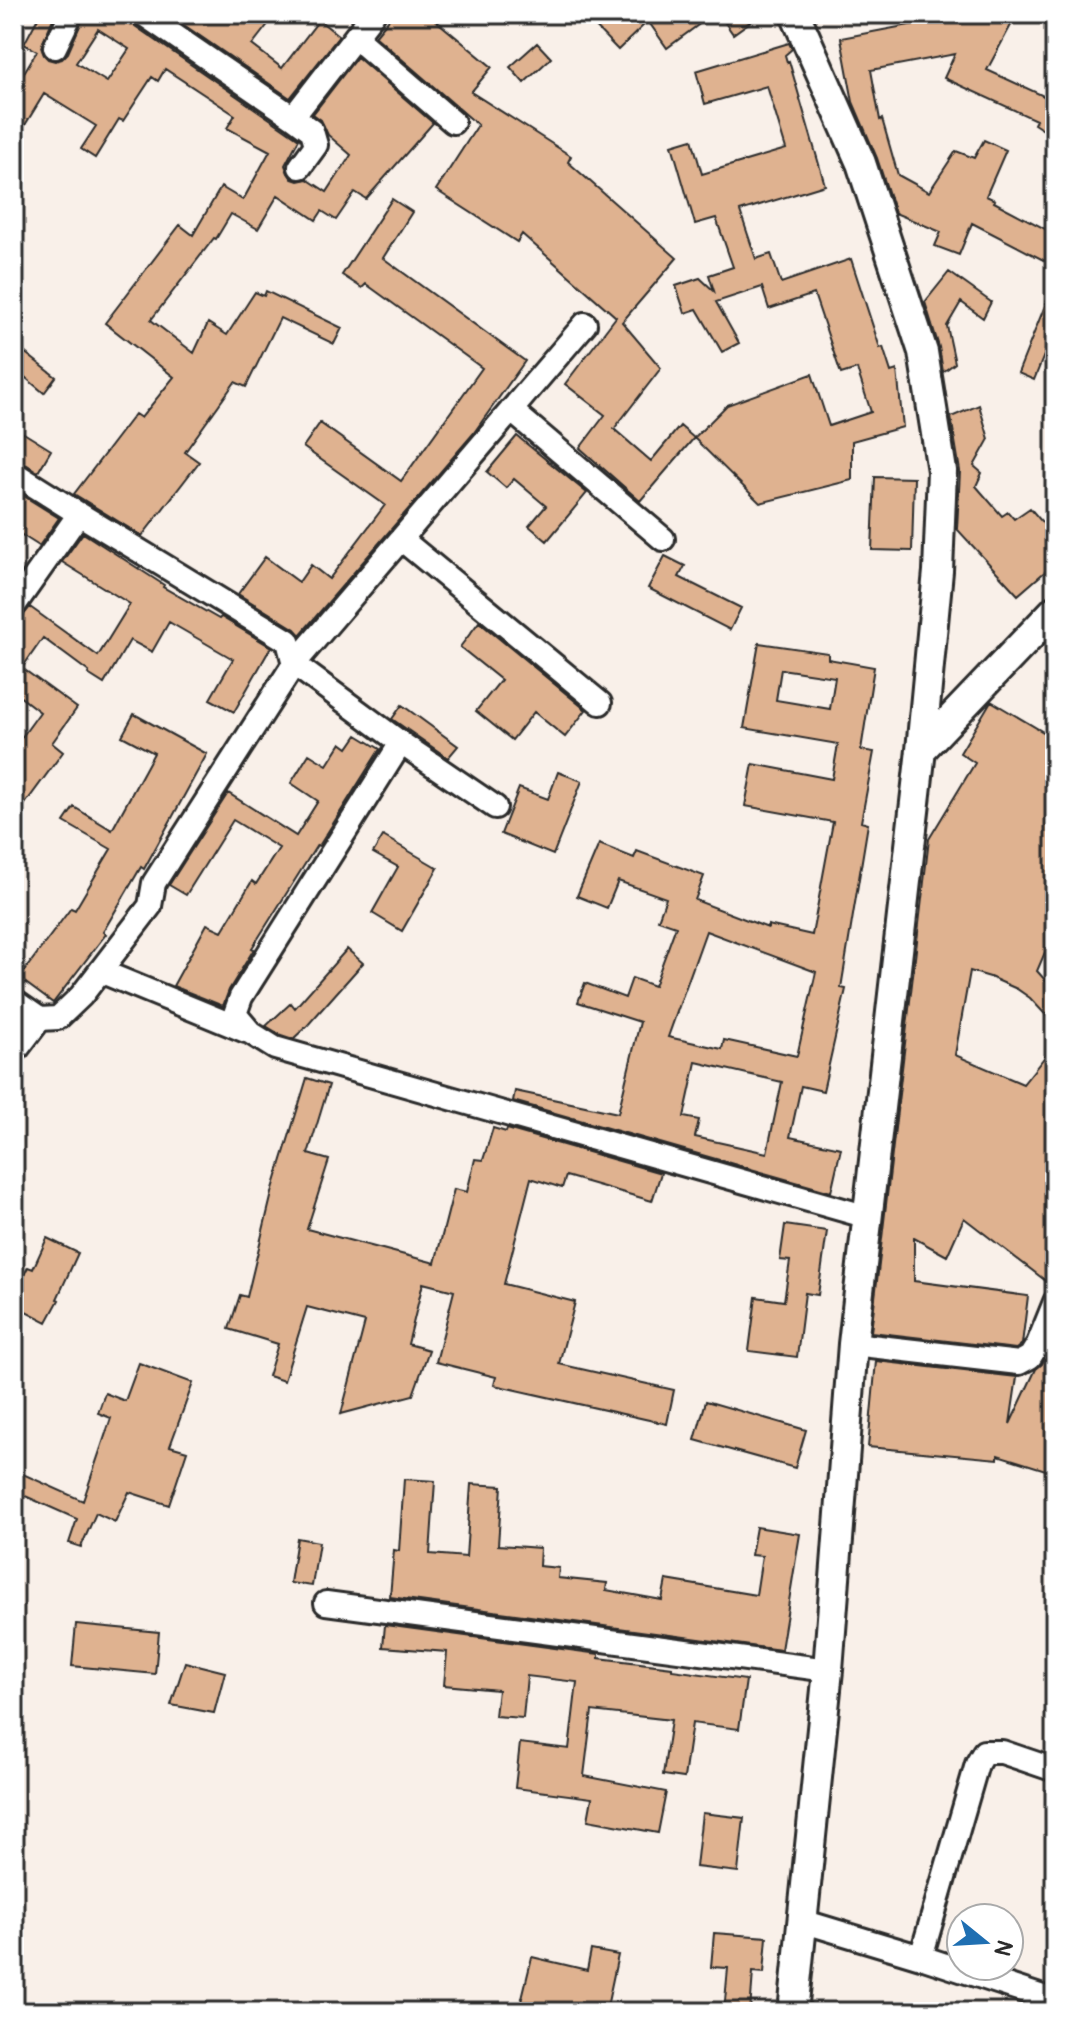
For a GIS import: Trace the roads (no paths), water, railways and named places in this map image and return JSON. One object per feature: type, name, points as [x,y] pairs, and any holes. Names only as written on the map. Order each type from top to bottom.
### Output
[{"type":"street","points":[[55,47],[71,14]]},
{"type":"street","points":[[143,14],[312,131],[316,145],[300,167]]},
{"type":"street","points":[[293,117],[373,14]]},
{"type":"street","points":[[793,2012],[828,1670],[853,1344],[921,750],[938,571],[942,471],[923,352],[861,163],[795,14]]},
{"type":"street","points":[[356,38],[453,122]]},
{"type":"street","points":[[14,1001],[40,1019],[58,1018],[81,996],[150,906],[154,883],[294,664],[585,324]]},
{"type":"street","points":[[511,410],[663,539]]},
{"type":"street","points":[[14,473],[288,641],[294,664],[495,807]]},
{"type":"street","points":[[14,606],[79,514]]},
{"type":"street","points":[[401,539],[600,703]]},
{"type":"street","points":[[921,750],[1055,611]]},
{"type":"street","points":[[251,1033],[235,1014],[241,997],[401,743]]},
{"type":"street","points":[[100,971],[251,1033],[275,1048],[868,1217]]},
{"type":"street","points":[[14,1053],[40,1019]]},
{"type":"street","points":[[853,1344],[1019,1363],[1030,1357],[1038,1344],[1055,1302]]},
{"type":"street","points":[[326,1603],[828,1670]]},
{"type":"street","points":[[921,1957],[977,1764],[984,1752],[1002,1752],[1055,1770]]},
{"type":"street","points":[[802,1921],[1055,2001]]}]
